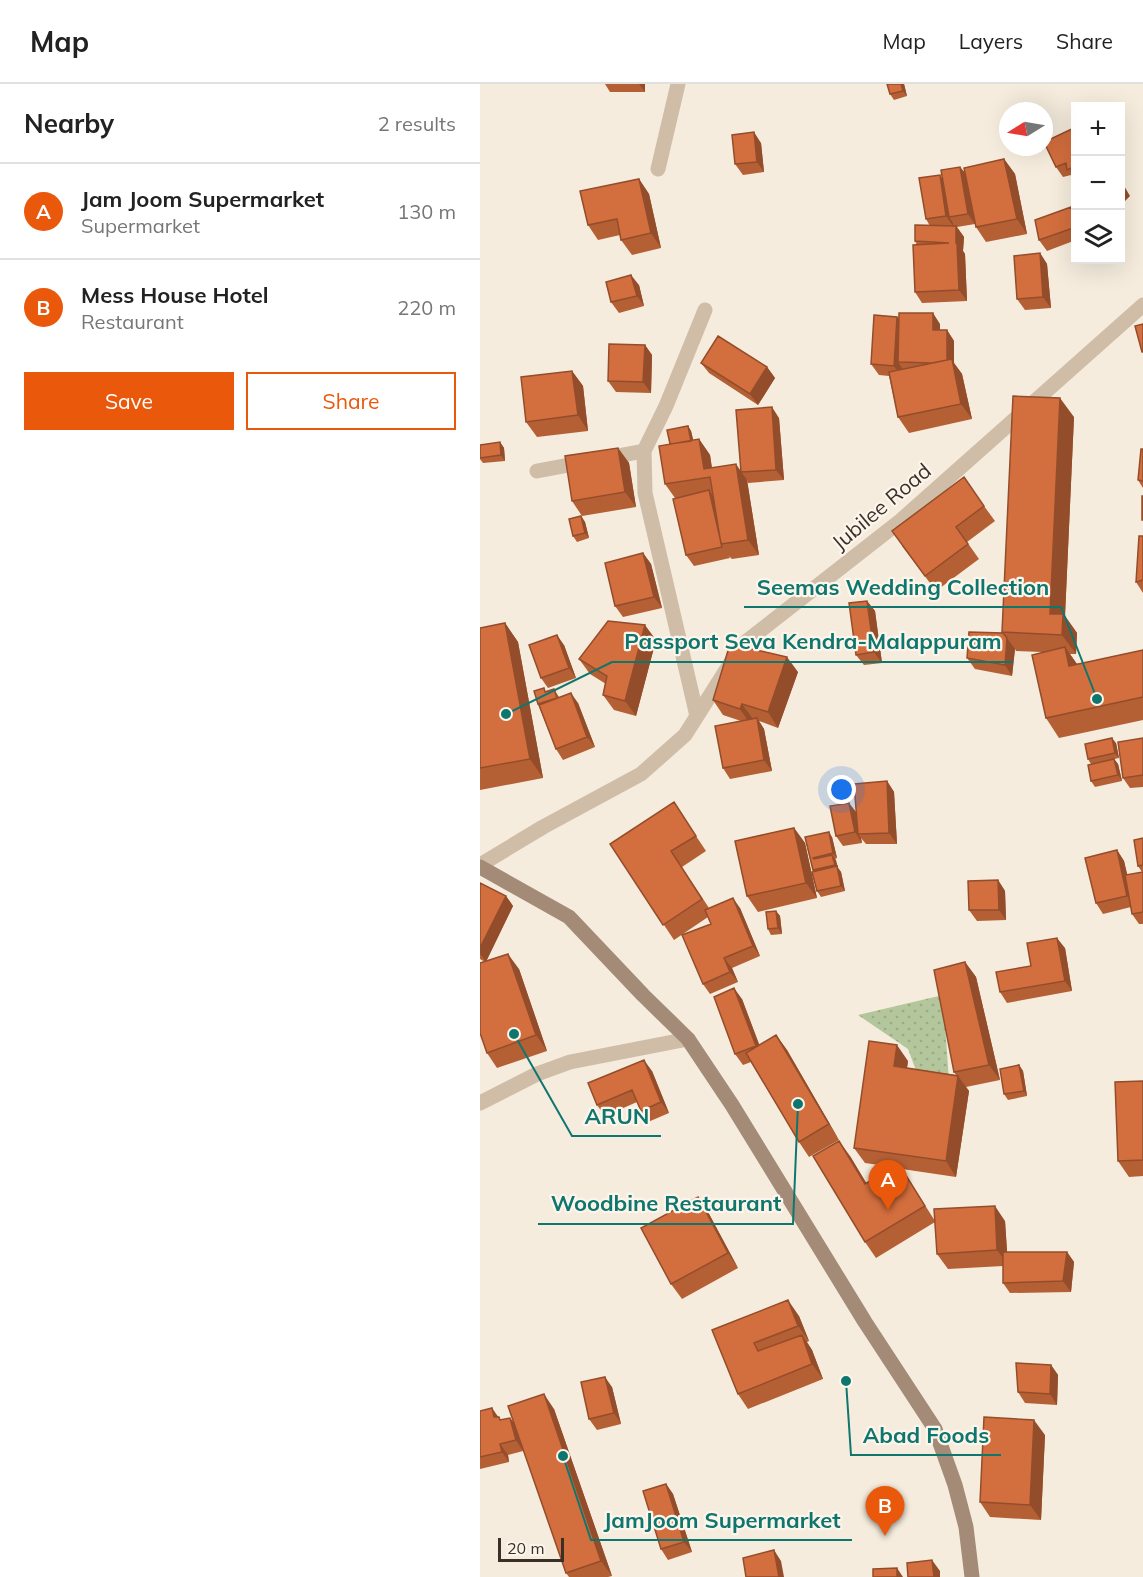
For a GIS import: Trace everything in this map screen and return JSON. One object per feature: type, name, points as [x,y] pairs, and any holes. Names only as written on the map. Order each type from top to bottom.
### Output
[{"type":"main road","points":[[480,866],[569,916],[688,1039],[732,1105],[865,1322],[935,1429],[955,1485],[966,1527],[972,1577]]},
{"type":"street","points":[[658,168],[678,84]]},
{"type":"street","name":"Jubilee Road","points":[[480,866],[543,827],[641,774],[686,735],[742,645],[898,522],[1143,305]]},
{"type":"street","points":[[697,716],[645,494],[644,451],[666,406],[705,310]]},
{"type":"street","points":[[537,471],[644,451]]},
{"type":"street","points":[[480,1103],[537,1074],[570,1062],[688,1039]]},
{"type":"green space","points":[[943,995],[949,1081],[920,1081],[908,1049],[858,1015]]},
{"type":"building","points":[[887,84],[901,84],[903,91],[890,94]]},
{"type":"building","points":[[1071,129],[1071,168],[1067,170],[1066,163],[1056,167],[1051,156],[1053,156],[1053,138]]},
{"type":"building","points":[[754,132],[757,162],[735,164],[732,135]]},
{"type":"building","points":[[1004,159],[1017,219],[976,227],[964,168]]},
{"type":"building","points":[[960,167],[968,214],[949,217],[941,170]]},
{"type":"building","points":[[940,175],[946,216],[926,219],[919,178]]},
{"type":"building","points":[[639,179],[651,233],[621,240],[617,219],[588,225],[580,191]]},
{"type":"building","points":[[1071,207],[1071,229],[1039,240],[1035,220]]},
{"type":"building","points":[[915,225],[956,226],[959,290],[915,292],[913,245],[949,243],[915,241]]},
{"type":"building","points":[[1040,253],[1043,297],[1017,299],[1014,256]]},
{"type":"building","points":[[631,275],[637,296],[611,302],[606,282]]},
{"type":"building","points":[[899,313],[933,313],[933,330],[947,330],[947,360],[932,363],[898,362]]},
{"type":"building","points":[[874,315],[897,317],[894,366],[871,364]]},
{"type":"building","points":[[1143,324],[1143,352],[1142,352],[1135,326]]},
{"type":"building","points":[[718,336],[767,367],[750,394],[701,363]]},
{"type":"building","points":[[609,344],[645,345],[643,382],[608,381]]},
{"type":"building","points":[[952,359],[961,404],[898,417],[889,372]]},
{"type":"building","points":[[572,371],[578,415],[526,422],[521,377]]},
{"type":"building","points":[[1013,396],[1060,398],[1050,614],[1063,614],[1062,635],[1002,632]]},
{"type":"building","points":[[772,407],[776,470],[741,472],[736,410]]},
{"type":"building","points":[[688,426],[691,441],[670,444],[667,430]]},
{"type":"building","points":[[699,439],[704,469],[736,464],[748,540],[721,544],[710,477],[665,484],[659,446]]},
{"type":"building","points":[[500,442],[501,455],[480,458],[480,445]]},
{"type":"building","points":[[618,448],[625,492],[572,501],[565,456]]},
{"type":"building","points":[[1141,449],[1143,449],[1143,481],[1138,480]]},
{"type":"building","points":[[964,477],[984,506],[956,527],[968,544],[925,576],[892,531]]},
{"type":"building","points":[[709,490],[722,547],[686,555],[673,499]]},
{"type":"building","points":[[1143,496],[1143,520],[1142,520]]},
{"type":"building","points":[[581,516],[585,533],[573,536],[569,519]]},
{"type":"building","points":[[1139,536],[1143,536],[1143,580],[1136,582]]},
{"type":"building","points":[[643,553],[654,597],[615,606],[605,563]]},
{"type":"building","points":[[867,601],[874,652],[856,655],[849,603]]},
{"type":"building","points":[[608,621],[645,625],[625,701],[603,695],[607,676],[579,659]]},
{"type":"building","points":[[505,623],[530,759],[480,768],[480,628]]},
{"type":"building","points":[[969,632],[1003,633],[1007,638],[1005,665],[967,658]]},
{"type":"building","points":[[557,635],[569,668],[541,678],[529,645]]},
{"type":"building","points":[[730,644],[787,657],[768,712],[742,704],[740,709],[713,700]]},
{"type":"building","points":[[1065,647],[1069,666],[1143,650],[1143,697],[1046,718],[1032,655]]},
{"type":"building","points":[[544,688],[545,692],[554,689],[557,698],[538,704],[534,691]]},
{"type":"building","points":[[571,693],[587,737],[556,749],[539,705]]},
{"type":"building","points":[[757,718],[764,760],[723,768],[715,726]]},
{"type":"building","points":[[1112,738],[1115,753],[1088,759],[1085,744]]},
{"type":"building","points":[[1143,738],[1143,775],[1123,778],[1118,742]]},
{"type":"building","points":[[1114,759],[1118,775],[1091,781],[1088,765]]},
{"type":"building","points":[[887,781],[889,833],[858,834],[854,784]]},
{"type":"building","points":[[674,802],[696,836],[671,851],[702,899],[663,925],[610,844]]},
{"type":"building","points":[[849,803],[855,832],[836,836],[830,806]]},
{"type":"building","points":[[794,828],[806,883],[747,896],[735,841]]},
{"type":"building","points":[[829,832],[833,853],[813,858],[832,855],[835,865],[813,870],[805,837]]},
{"type":"building","points":[[1143,838],[1143,865],[1138,866],[1134,840]]},
{"type":"building","points":[[1117,850],[1127,896],[1096,903],[1085,858]]},
{"type":"building","points":[[837,866],[841,886],[817,891],[812,872]]},
{"type":"building","points":[[1143,872],[1143,912],[1132,914],[1125,875]]},
{"type":"building","points":[[998,880],[999,910],[969,910],[968,881]]},
{"type":"building","points":[[480,883],[506,896],[480,948]]},
{"type":"building","points":[[733,898],[753,946],[724,958],[730,972],[703,984],[682,935],[711,924],[705,910]]},
{"type":"building","points":[[776,911],[778,928],[768,929],[766,912]]},
{"type":"building","points":[[1057,938],[1065,981],[1000,992],[996,972],[1031,966],[1027,943]]},
{"type":"building","points":[[508,954],[536,1035],[487,1053],[480,1033],[480,963]]},
{"type":"building","points":[[965,962],[989,1065],[954,1072],[934,970]]},
{"type":"building","points":[[734,988],[756,1046],[735,1054],[714,997]]},
{"type":"building","points":[[776,1035],[829,1124],[799,1142],[746,1053]]},
{"type":"building","points":[[869,1041],[897,1045],[894,1066],[958,1076],[946,1161],[854,1148]]},
{"type":"building","points":[[644,1060],[661,1102],[641,1111],[632,1090],[597,1105],[588,1083]]},
{"type":"building","points":[[1019,1065],[1024,1091],[1004,1094],[1000,1069]]},
{"type":"building","points":[[1143,1081],[1143,1160],[1118,1161],[1115,1082]]},
{"type":"building","points":[[839,1141],[865,1184],[899,1164],[925,1206],[865,1242],[813,1156]]},
{"type":"building","points":[[698,1197],[728,1253],[671,1284],[641,1228]]},
{"type":"building","points":[[995,1206],[997,1250],[937,1254],[934,1209]]},
{"type":"building","points":[[1003,1252],[1067,1252],[1063,1281],[1003,1283]]},
{"type":"building","points":[[788,1300],[798,1326],[754,1343],[758,1351],[802,1335],[812,1364],[738,1394],[712,1330]]},
{"type":"building","points":[[1016,1363],[1051,1365],[1050,1394],[1018,1392]]},
{"type":"building","points":[[605,1377],[614,1413],[589,1419],[581,1382]]},
{"type":"building","points":[[544,1394],[601,1561],[566,1573],[508,1406]]},
{"type":"building","points":[[492,1408],[494,1417],[499,1417],[500,1420],[510,1418],[516,1440],[500,1444],[502,1452],[480,1457],[480,1411]]},
{"type":"building","points":[[984,1417],[1034,1420],[1030,1505],[980,1502]]},
{"type":"building","points":[[666,1484],[684,1542],[661,1549],[643,1491]]},
{"type":"building","points":[[774,1550],[779,1577],[746,1577],[743,1558]]},
{"type":"building","points":[[932,1560],[934,1577],[908,1577],[907,1563]]},
{"type":"building","points":[[897,1568],[897,1577],[873,1577],[873,1569]]},
{"type":"place","name":"Seemas Wedding Collection","points":[[1097,699]]},
{"type":"place","name":"Passport Seva Kendra-Malappuram","points":[[506,714]]},
{"type":"place","name":"ARUN","points":[[514,1034]]},
{"type":"place","name":"Woodbine Restaurant","points":[[798,1104]]},
{"type":"place","name":"Jam Joom Supermarket","points":[[888,1210]]},
{"type":"place","name":"Abad Foods","points":[[846,1381]]},
{"type":"place","name":"JamJoom Supermarket","points":[[563,1456]]},
{"type":"place","name":"Mess House Hotel","points":[[885,1536]]}]
